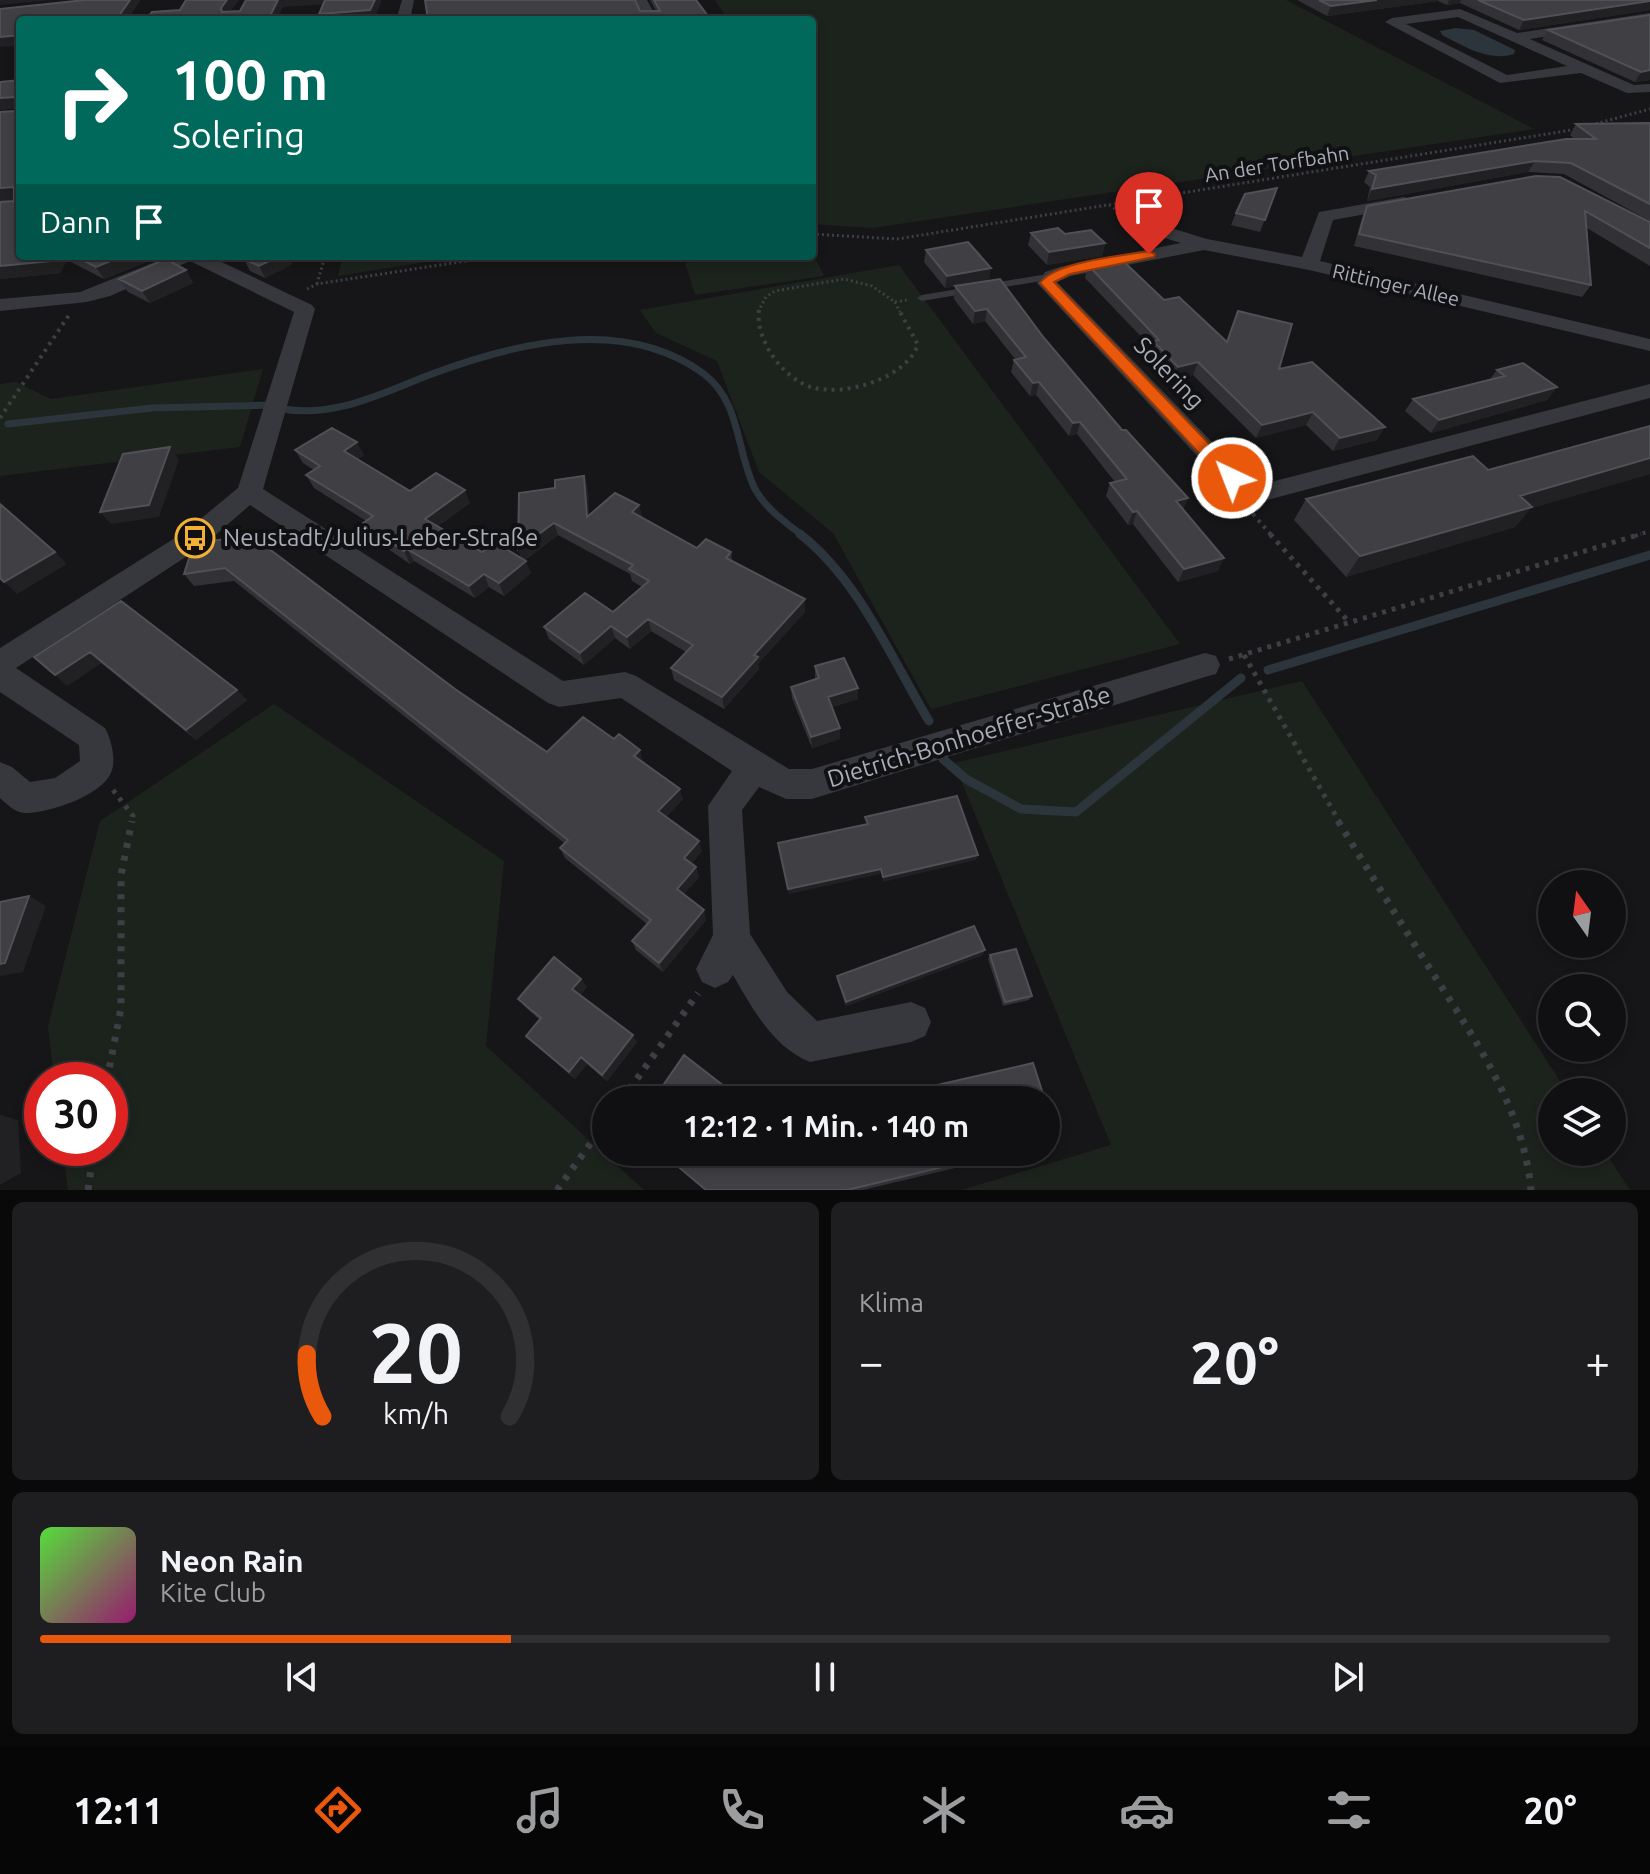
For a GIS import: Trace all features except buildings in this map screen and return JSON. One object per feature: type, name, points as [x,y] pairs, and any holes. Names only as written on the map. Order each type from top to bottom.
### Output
[{"type":"street","points":[[408,0],[416,0]]},
{"type":"street","points":[[1583,68],[1505,80],[1392,22],[1460,13],[1515,37],[1632,90],[1650,88]]},
{"type":"street","points":[[1515,37],[1650,17]]},
{"type":"street","points":[[1309,264],[1325,216],[1426,198]]},
{"type":"street","name":"Rittinger Allee","points":[[1142,225],[1204,244],[1309,264],[1650,345]]},
{"type":"street","points":[[1049,280],[1067,271],[1204,244]]},
{"type":"street","points":[[0,305],[80,298],[103,292],[177,260]]},
{"type":"street","points":[[0,777],[24,798],[62,792],[97,768],[94,738],[3,677],[195,538],[249,492],[305,309],[202,260]]},
{"type":"street","name":"Solering","points":[[1049,280],[1047,283],[1232,478],[1260,493],[1650,391]]},
{"type":"street","name":"Dietrich-Bonhoeffer-Straße","points":[[249,492],[559,694],[625,685],[754,768],[786,784],[812,784],[1205,665]]},
{"type":"street","points":[[754,768],[725,806],[723,954],[810,1042],[911,1022]]},
{"type":"lane","points":[[922,298],[1041,278],[1049,280]]},
{"type":"path","name":"An der Torfbahn","points":[[816,234],[897,239],[1574,130],[1650,109]]},
{"type":"path","points":[[324,260],[317,284],[472,260]]},
{"type":"path","points":[[895,302],[918,345],[914,358],[898,372],[837,388],[809,387],[788,375],[765,343],[758,308],[774,291],[851,278],[871,283],[895,302],[922,298]]},
{"type":"path","points":[[0,418],[80,298]]},
{"type":"path","points":[[1252,513],[1349,622]]},
{"type":"path","points":[[1205,665],[1650,531]]},
{"type":"path","points":[[1244,655],[1309,770],[1508,1099],[1532,1171],[1531,1190]]},
{"type":"path","points":[[97,768],[133,816],[121,875],[121,1008],[110,1062]]},
{"type":"path","points":[[632,1086],[723,954]]},
{"type":"path","points":[[557,1190],[592,1141]]},
{"type":"path","points":[[88,1190],[91,1166]]},
{"type":"shaded area","points":[[715,0],[1286,0],[1534,129],[873,228],[816,224],[816,16],[725,16]]},
{"type":"shaded area","points":[[1456,28],[1474,30],[1515,50],[1514,54],[1495,56],[1476,52],[1442,35],[1440,31]]},
{"type":"shaded area","points":[[342,260],[438,260],[338,276]]},
{"type":"shaded area","points":[[707,260],[816,260],[824,276],[695,295],[685,263]]},
{"type":"shaded area","points":[[899,265],[1180,644],[931,709],[833,533],[759,472],[717,361],[656,333],[640,310]]},
{"type":"shaded area","points":[[263,369],[240,447],[0,476],[0,384],[16,382],[51,399]]},
{"type":"shaded area","points":[[1302,681],[1538,1047],[1538,1062],[1548,1062],[1558,1078],[1538,1078],[1538,1166],[1614,1166],[1630,1190],[961,1190],[1041,1166],[1060,1166],[1060,1160],[1111,1145],[954,763]]},
{"type":"shaded area","points":[[274,704],[504,861],[486,1046],[592,1143],[592,1166],[618,1166],[644,1190],[68,1190],[65,1166],[128,1166],[128,1062],[52,1062],[48,1026],[100,821]]},
{"type":"waterway","points":[[283,409],[302,411],[340,407],[462,363],[532,345],[568,340],[604,340],[639,345],[673,356],[704,374],[716,385],[731,413],[749,474],[759,496],[803,536]]},
{"type":"waterway","points":[[8,424],[152,408],[272,405]]},
{"type":"waterway","points":[[800,534],[821,553],[857,597],[929,721]]},
{"type":"waterway","points":[[1268,670],[1650,555]]},
{"type":"waterway","points":[[943,759],[966,779],[1021,809],[1076,812],[1241,678]]},
{"type":"place","name":"Neustadt/Julius-Leber-Straße","points":[[195,538]]},
{"type":"route","points":[[1149,254],[1067,271],[1052,276],[1047,283],[1232,478]]}]
